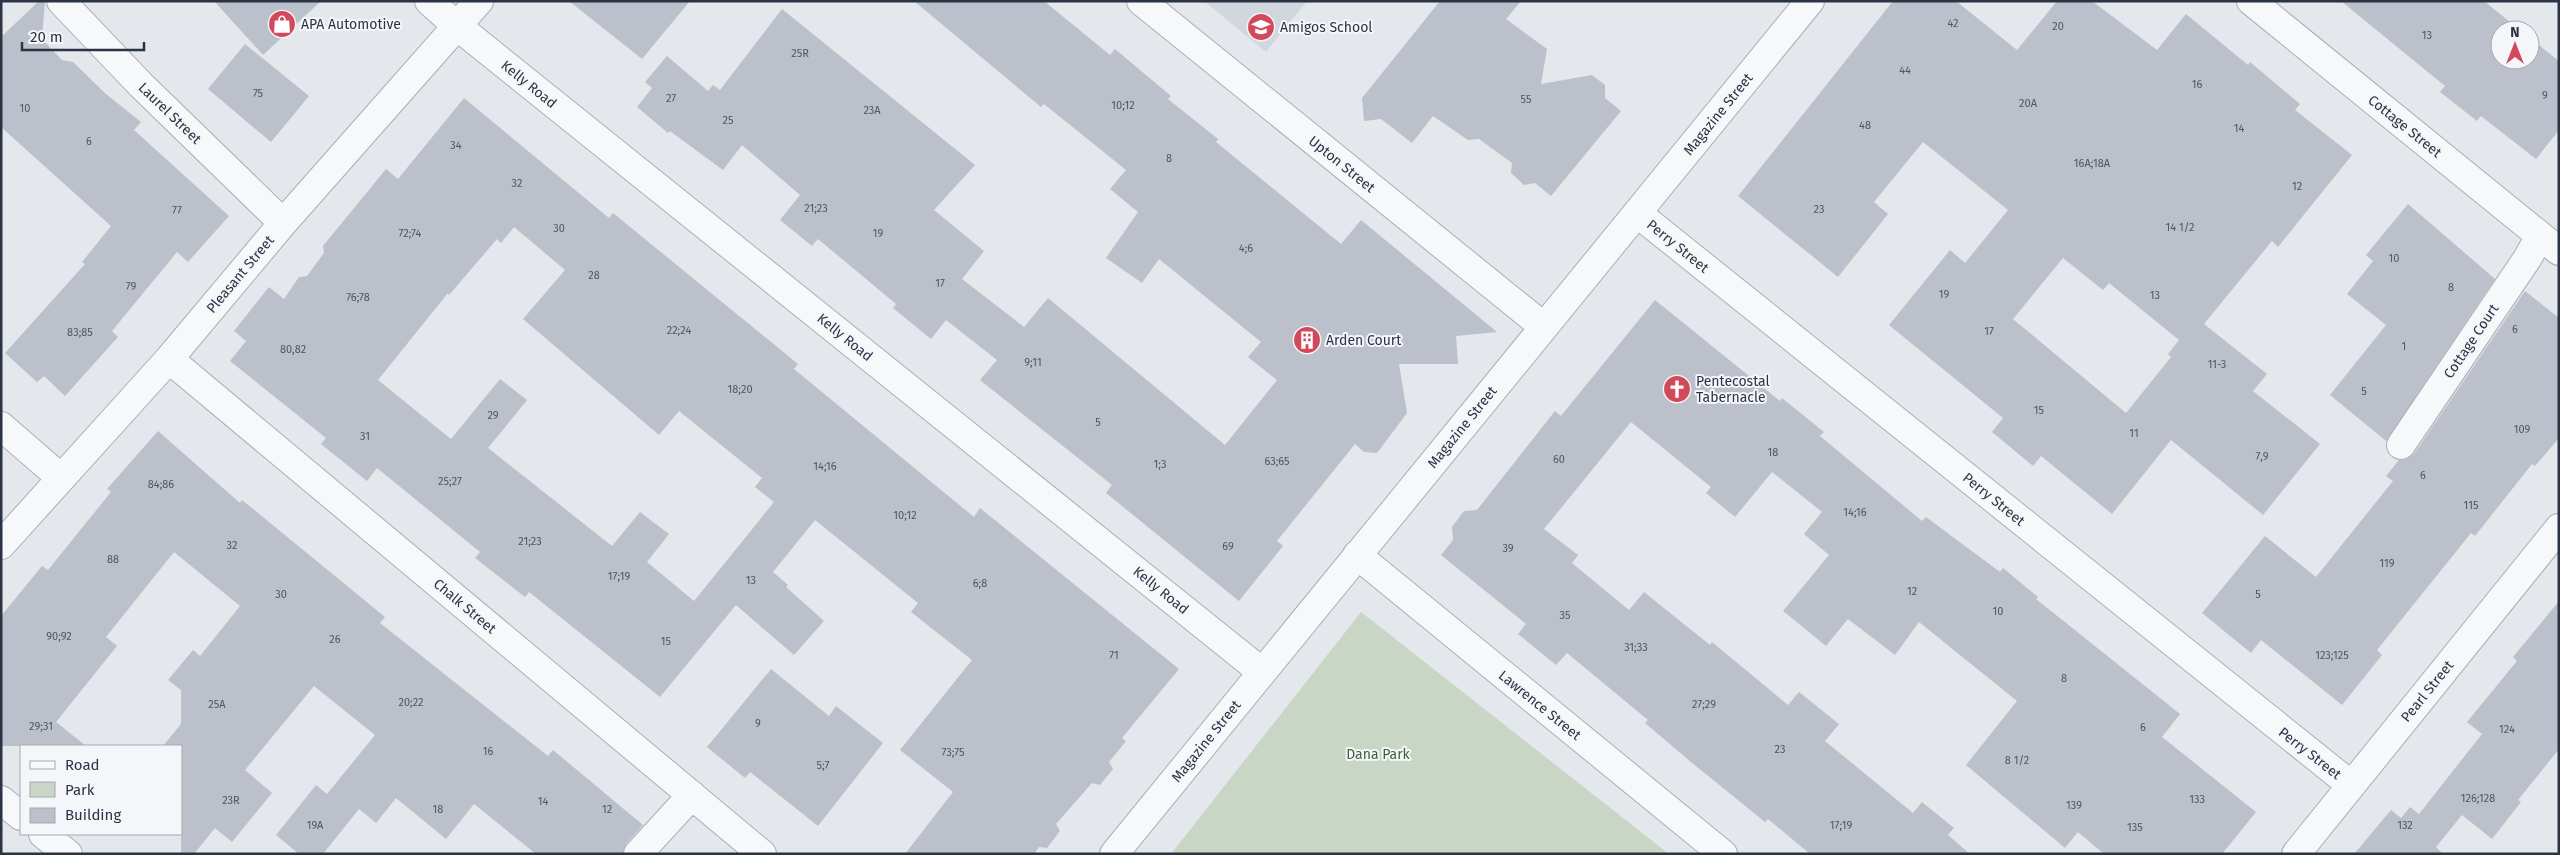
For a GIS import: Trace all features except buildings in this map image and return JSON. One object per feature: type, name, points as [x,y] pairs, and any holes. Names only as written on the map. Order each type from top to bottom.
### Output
[{"type":"street","name":"Laurel Street","points":[[61,1],[141,85],[282,224]]},
{"type":"street","name":"Kelly Road","points":[[429,1],[456,26],[1262,672]]},
{"type":"street","name":"Pleasant Street","points":[[1,545],[169,359],[282,224],[479,1]]},
{"type":"street","name":"Upton Street","points":[[1141,1],[1544,327]]},
{"type":"street","name":"Magazine Street","points":[[1114,854],[1810,1]]},
{"type":"street","name":"Cottage Street","points":[[2252,1],[2549,244]]},
{"type":"street","name":"Perry Street","points":[[1637,213],[2351,785]]},
{"type":"street","name":"Cottage Court","points":[[2401,445],[2521,267],[2549,244]]},
{"type":"street","name":"Chalk Street","points":[[169,359],[762,854]]},
{"type":"street","points":[[1,426],[61,478]]},
{"type":"street","name":"Pearl Street","points":[[2296,854],[2559,528]]},
{"type":"street","name":"Lawrence Street","points":[[1357,555],[1723,854]]},
{"type":"street","points":[[638,854],[692,795]]},
{"type":"street","points":[[1,800],[20,815]]},
{"type":"street","points":[[44,835],[68,854]]},
{"type":"shaded area","name":"Amigos School","points":[[1204,1],[1307,1],[1266,52]]},
{"type":"green space","name":"Dana Park","points":[[1361,612],[1632,825],[1669,854],[1171,854]]},
{"type":"place","name":"APA Automotive","points":[[282,24]]},
{"type":"place","name":"Amigos School","points":[[1261,27]]},
{"type":"place","name":"Arden Court","points":[[1307,340]]},
{"type":"place","name":"Pentecostal Tabernacle","points":[[1677,389]]}]
